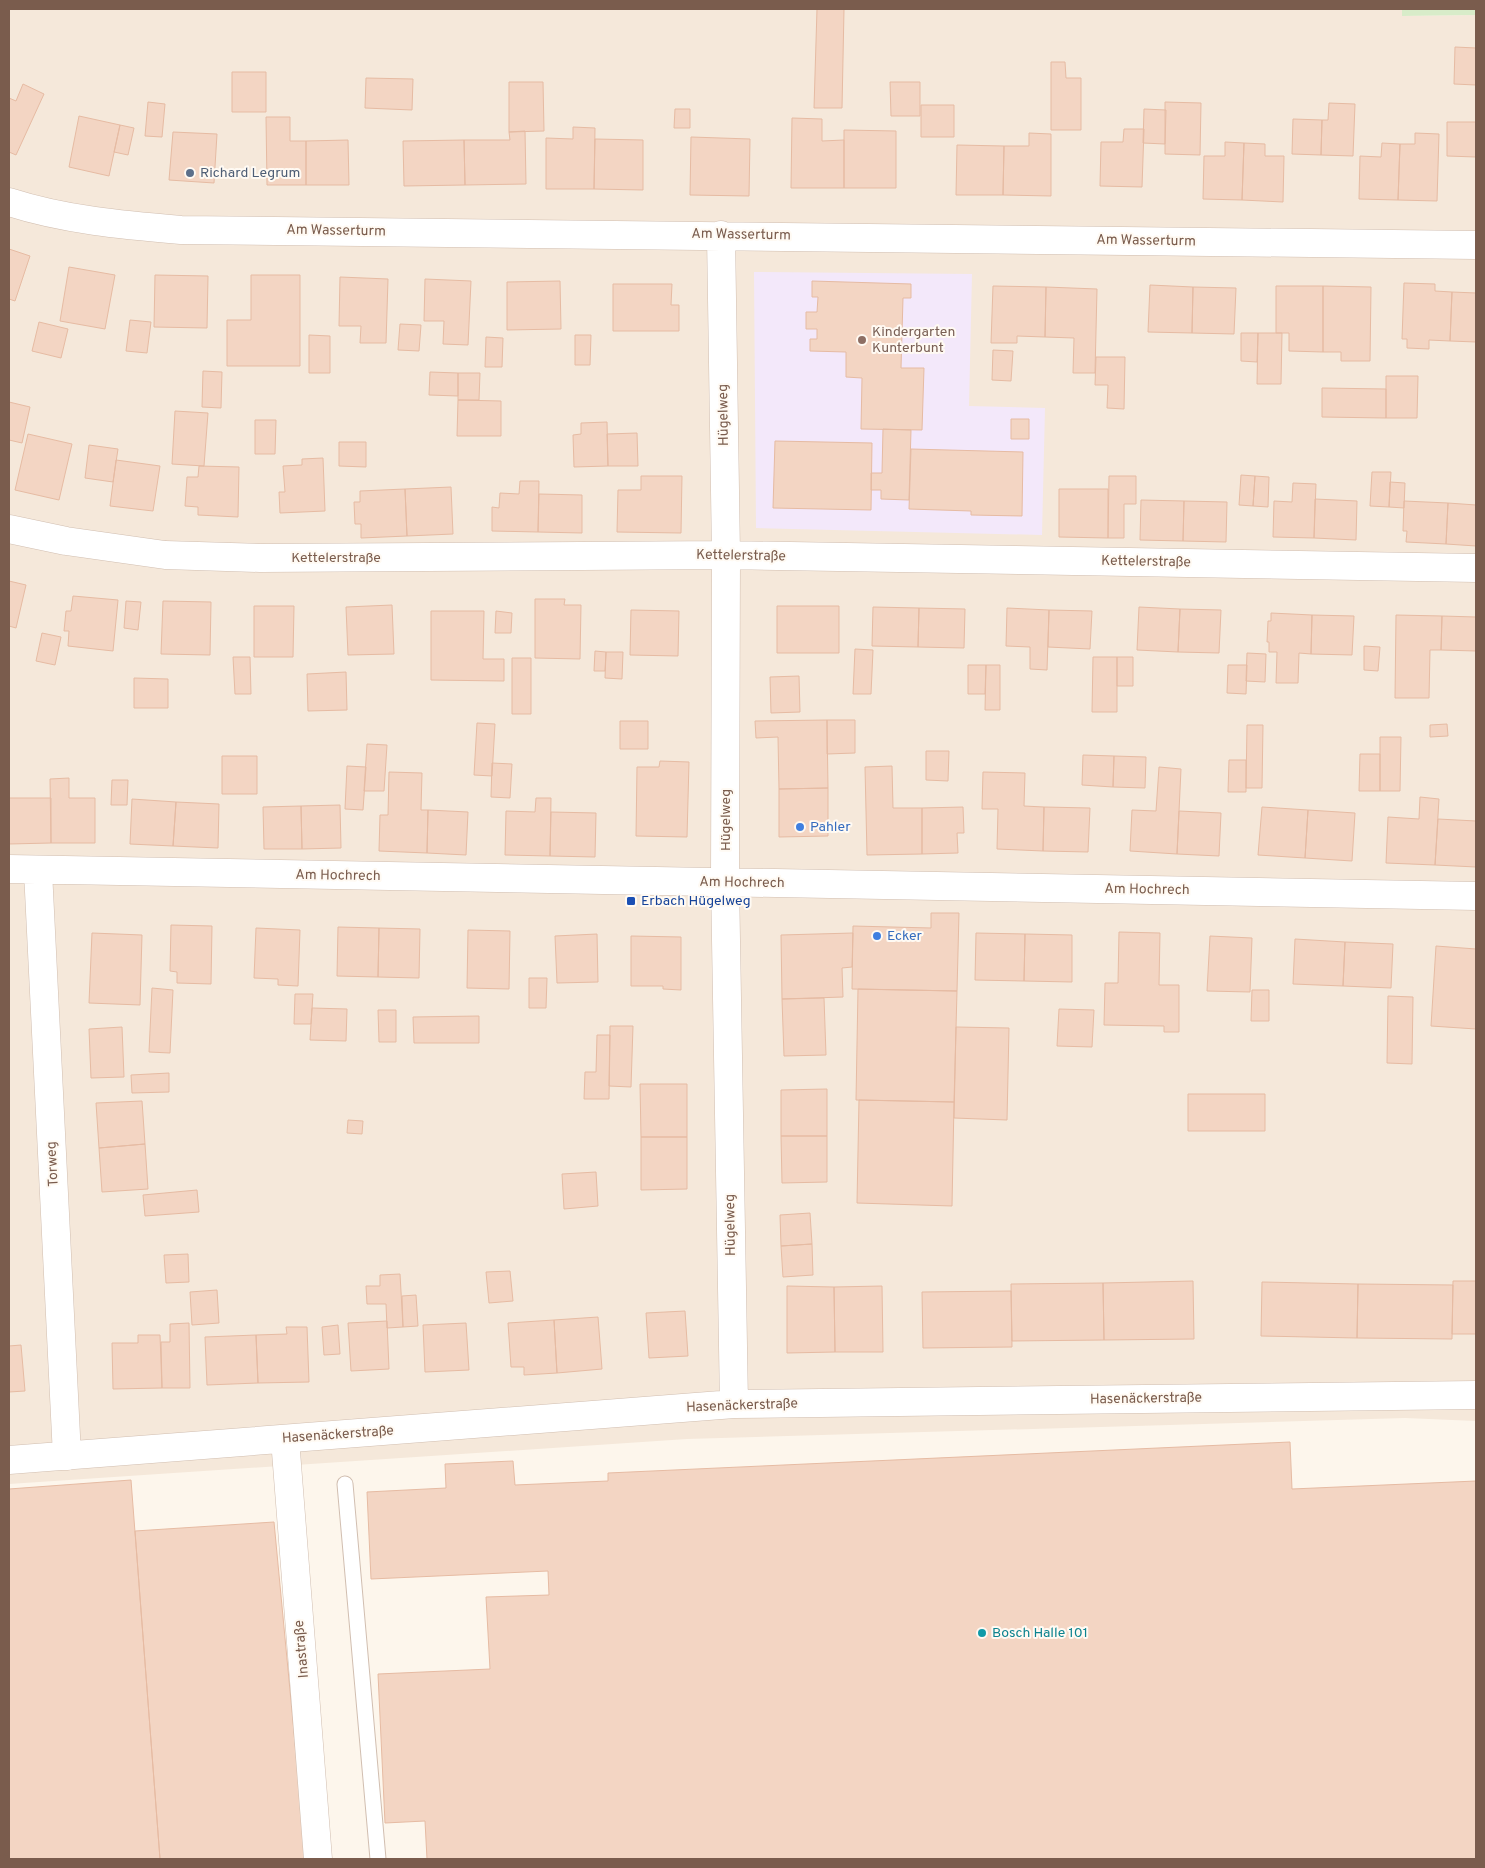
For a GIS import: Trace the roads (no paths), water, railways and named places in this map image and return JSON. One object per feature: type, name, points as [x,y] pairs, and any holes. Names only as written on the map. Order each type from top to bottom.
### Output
[{"type":"street","name":"Am Wasserturm","points":[[9,202],[41,212],[113,225],[181,230],[1476,245]]},
{"type":"street","name":"Hügelweg","points":[[721,235],[726,555],[726,882],[734,1404]]},
{"type":"street","name":"Kettelerstraße","points":[[9,529],[66,541],[175,555],[260,558],[726,555],[1476,568]]},
{"type":"street","name":"Am Hochrech","points":[[9,869],[1476,896]]},
{"type":"street","name":"Torweg","points":[[38,871],[67,1456]]},
{"type":"street","name":"Hasenäckerstraße","points":[[9,1460],[734,1404],[1476,1395]]},
{"type":"street","name":"Inastraße","points":[[285,1439],[318,1859]]},
{"type":"lane","points":[[345,1484],[378,1859]]},
{"type":"place","name":"Richard Legrum","points":[[190,173]]},
{"type":"place","name":"Kindergarten Kunterbunt","points":[[862,340]]},
{"type":"place","name":"Pahler","points":[[800,827]]},
{"type":"place","name":"Erbach Hügelweg","points":[[631,901]]},
{"type":"place","name":"Ecker","points":[[877,936]]},
{"type":"place","name":"Bosch Halle 101","points":[[982,1633]]}]
